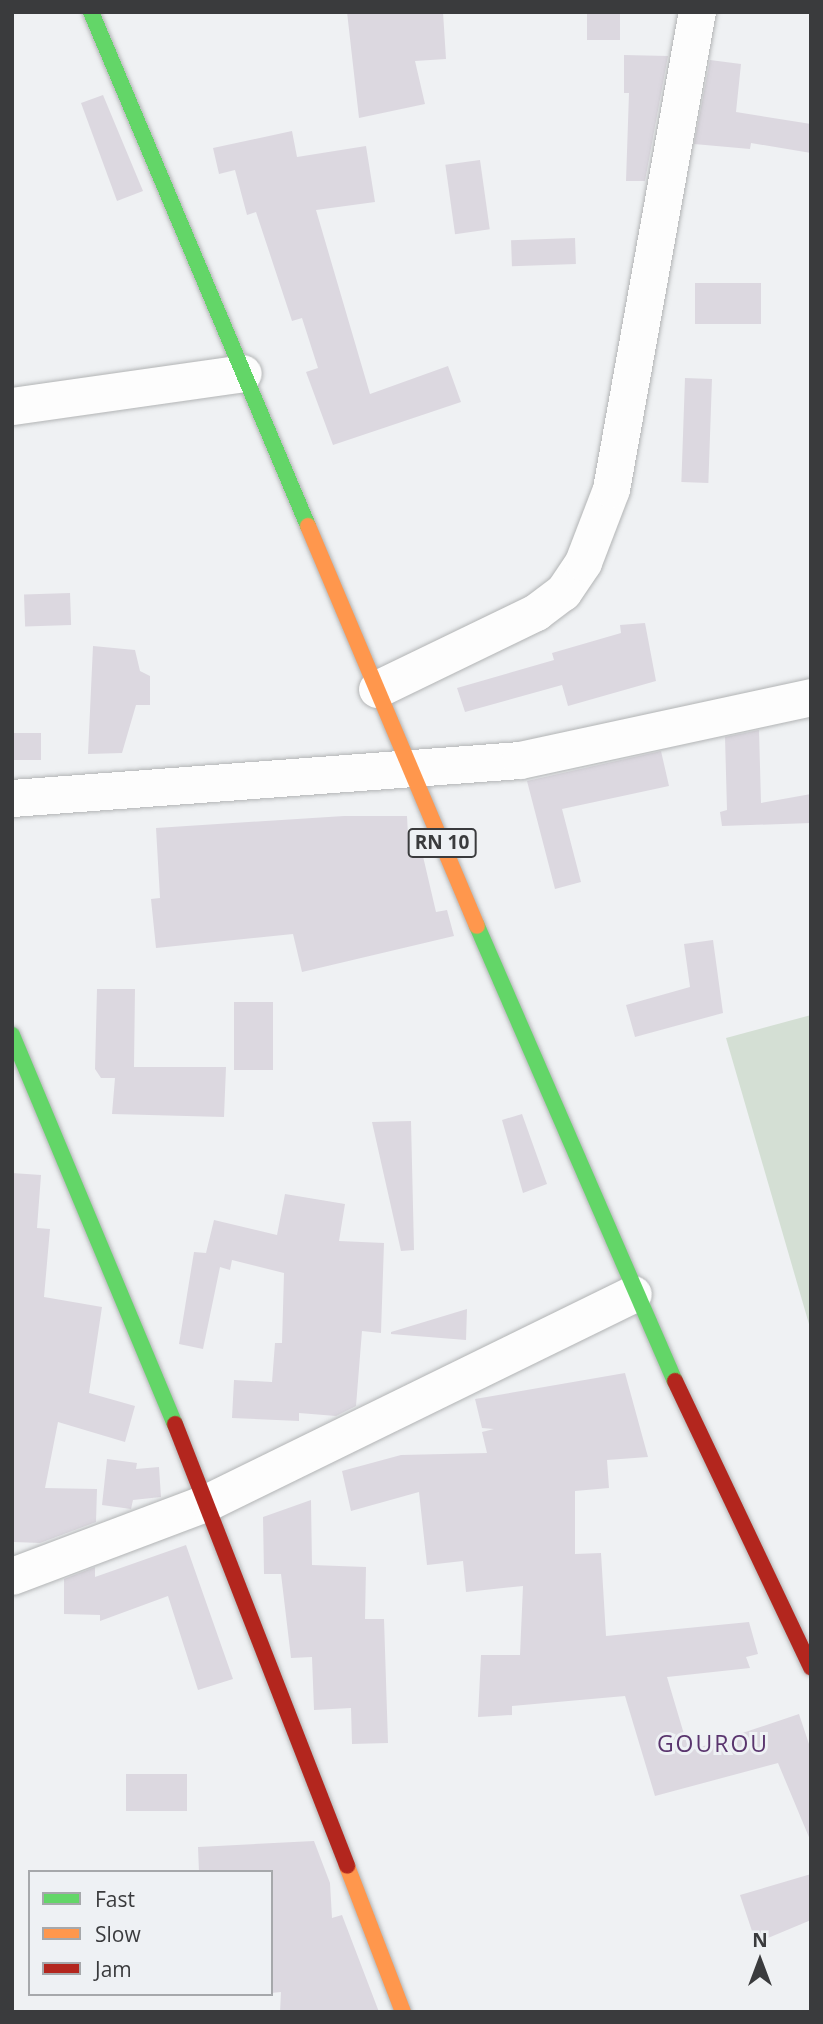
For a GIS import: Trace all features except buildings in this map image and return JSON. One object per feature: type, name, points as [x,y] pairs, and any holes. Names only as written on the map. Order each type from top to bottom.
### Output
[{"type":"main road","name":"RN 10","points":[[91,12],[634,1294],[810,1663]]},
{"type":"main road","points":[[12,1035],[208,1502],[403,2012]]},
{"type":"street","points":[[377,689],[536,612],[563,592],[583,562],[611,489],[697,12]]},
{"type":"street","points":[[12,406],[243,373]]},
{"type":"street","points":[[12,798],[412,772],[520,760],[811,697]]},
{"type":"street","points":[[12,1576],[208,1502],[634,1294]]},
{"type":"shaded area","points":[[811,1015],[811,1331],[726,1038]]},
{"type":"traffic: fast","points":[[91,12],[308,526]]},
{"type":"traffic: fast","points":[[477,926],[675,1381]]},
{"type":"traffic: fast","points":[[12,1035],[175,1424]]},
{"type":"traffic: slow","points":[[308,526],[477,926]]},
{"type":"traffic: slow","points":[[347,1866],[403,2012]]},
{"type":"traffic: jam","points":[[675,1381],[811,1667]]},
{"type":"traffic: jam","points":[[175,1424],[347,1866]]},
{"type":"district","name":"GOUROU","points":[[713,1743]]}]
